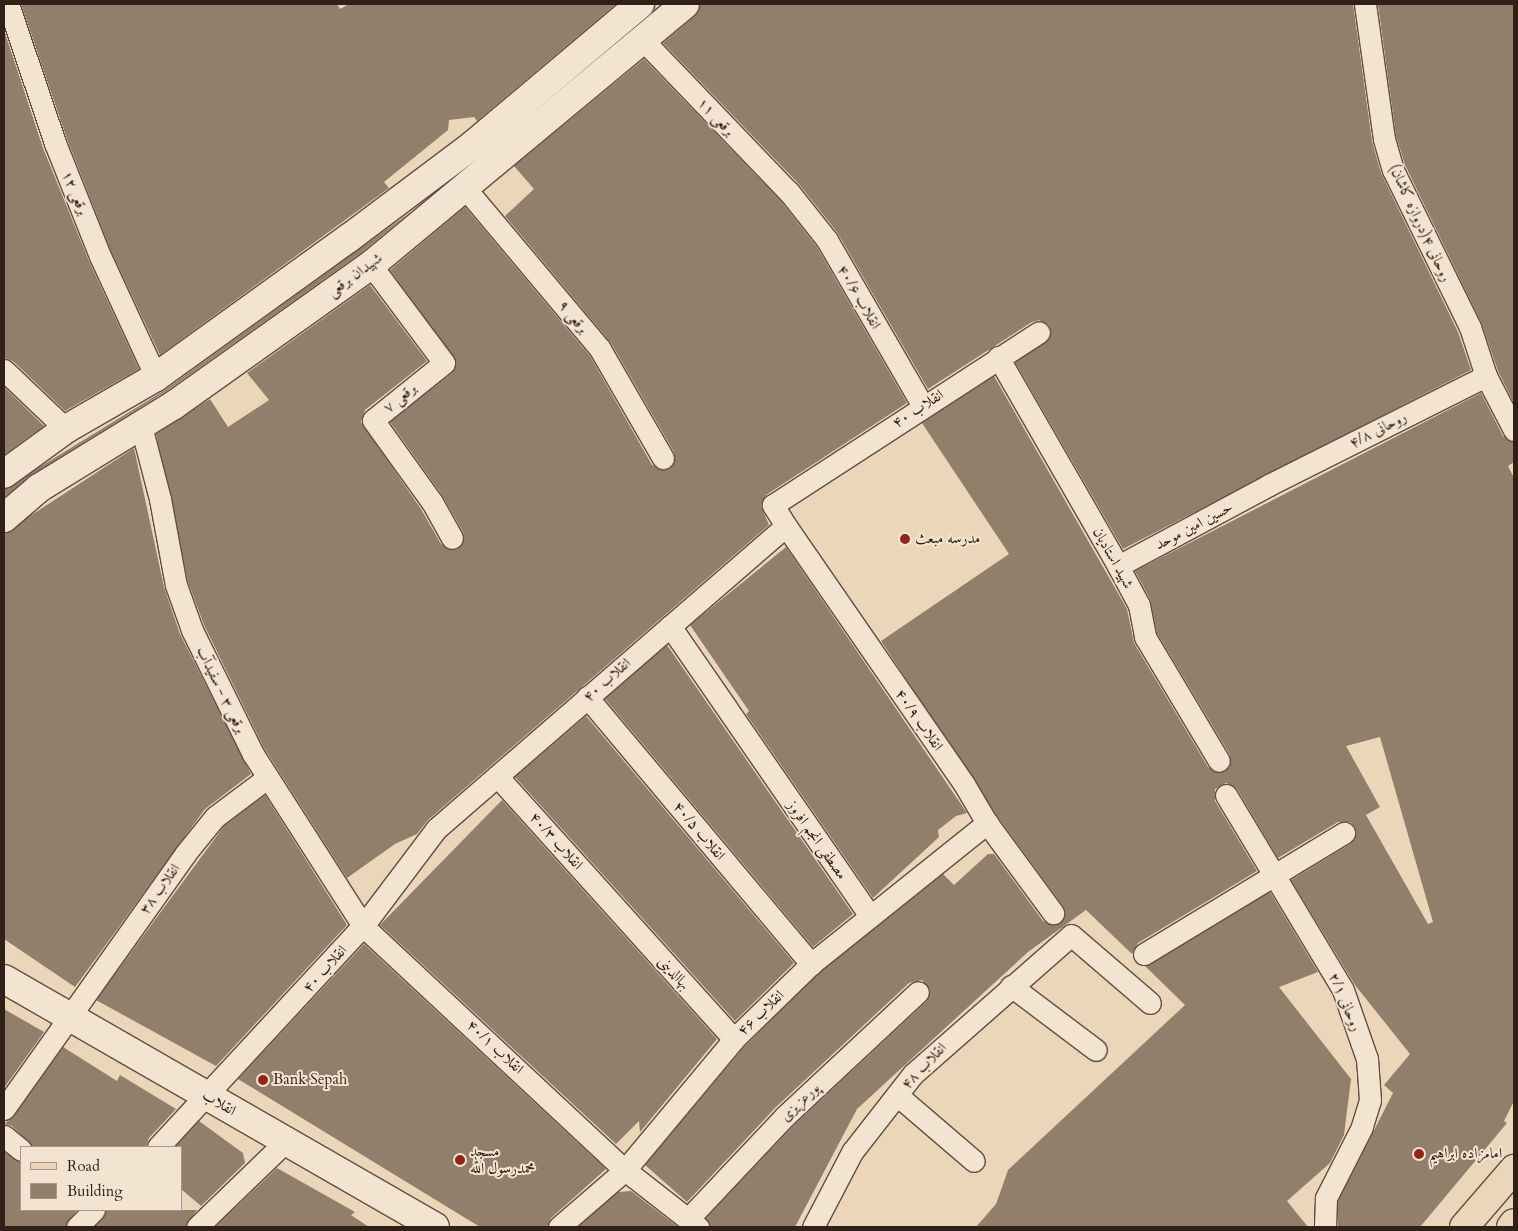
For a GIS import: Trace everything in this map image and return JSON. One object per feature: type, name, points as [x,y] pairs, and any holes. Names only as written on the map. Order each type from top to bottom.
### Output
[{"type":"main road","points":[[4,474],[66,429],[156,377],[474,144],[640,4]]},
{"type":"main road","name":"شهیدان برقعی","points":[[4,518],[39,488],[174,405],[371,265],[644,41],[686,4]]},
{"type":"main road","points":[[156,377],[174,405]]},
{"type":"main road","name":"انقلاب","points":[[4,979],[435,1227]]},
{"type":"main road","points":[[1464,1227],[1514,1169]]},
{"type":"main road","points":[[1510,1227],[1514,1223]]},
{"type":"street","name":"برقعی ۱۲","points":[[8,4],[55,143],[100,256],[156,377]]},
{"type":"street","name":"روحانی ۴(دروازه کاشان)","points":[[1365,4],[1384,139],[1393,170],[1470,327],[1486,376],[1514,430]]},
{"type":"street","name":"برقعی ۱۱","points":[[644,41],[789,192]]},
{"type":"street","name":"برقعی ۹","points":[[465,188],[600,349],[663,458]]},
{"type":"street","name":"انقلاب ۴۰/۶","points":[[789,192],[827,240],[923,406]]},
{"type":"street","name":"برقعی ۷","points":[[371,265],[444,364],[373,420],[432,502],[452,538]]},
{"type":"street","name":"انقلاب ۴۰","points":[[159,1146],[208,1097],[364,926],[436,829],[786,526],[773,505],[1039,332]]},
{"type":"street","name":"شهید استادیان","points":[[998,358],[1139,605],[1145,637],[1219,761]]},
{"type":"street","points":[[4,370],[66,429]]},
{"type":"street","name":"روحانی ۴/۸","points":[[1269,485],[1486,376]]},
{"type":"street","name":"برقعی ۳ - سفیدآب","points":[[141,426],[160,498],[176,585],[192,630],[252,754],[364,926]]},
{"type":"street","name":"حسین امین موحد","points":[[1118,566],[1269,485]]},
{"type":"street","name":"انقلاب ۴۰/۹","points":[[786,526],[964,784],[987,823],[1053,914]]},
{"type":"street","name":"مصطفی انجم افروز","points":[[670,626],[763,764],[870,916]]},
{"type":"street","name":"انقلاب ۴۰/۵","points":[[587,697],[811,964]]},
{"type":"street","name":"انقلاب ۴۰/۳","points":[[497,776],[615,906]]},
{"type":"street","name":"انقلاب ۳۸","points":[[4,1109],[67,1016],[215,817],[268,777]]},
{"type":"street","name":"روحانی ۲/۱","points":[[1226,795],[1344,990],[1367,1059],[1370,1100],[1362,1127],[1326,1198],[1325,1227]]},
{"type":"street","name":"انقلاب ۴۶","points":[[559,1227],[625,1170],[734,1039],[811,964],[987,823]]},
{"type":"street","points":[[1144,954],[1344,833]]},
{"type":"street","name":"بهاالدینی","points":[[615,906],[734,1039]]},
{"type":"street","name":"انقلاب ۴۰/۱","points":[[364,926],[625,1170]]},
{"type":"street","name":"انقلاب ۴۸","points":[[813,1227],[852,1152],[913,1074],[1011,986],[1072,936],[1150,1003]]},
{"type":"street","points":[[1011,986],[1096,1050]]},
{"type":"street","name":"پورعزیزی","points":[[625,1170],[693,1223],[784,1116],[918,992]]},
{"type":"street","points":[[896,1095],[974,1161]]},
{"type":"street","points":[[4,1136],[20,1149]]},
{"type":"street","points":[[197,1227],[285,1142]]},
{"type":"street","points":[[76,1227],[93,1211]]},
{"type":"building","points":[[21,4],[337,4],[340,9],[349,4],[616,4],[477,121],[474,117],[449,120],[448,130],[384,182],[389,188],[160,355],[111,251],[67,139]]},
{"type":"building","points":[[700,4],[1353,4],[1372,141],[1381,173],[1458,332],[1471,370],[1123,549],[1015,362],[1046,342],[1051,332],[1049,325],[1039,320],[1032,322],[928,389],[837,232],[798,183],[663,43],[695,16]]},
{"type":"building","points":[[1378,4],[1514,4],[1514,403],[1498,371],[1481,322],[1405,165],[1396,136]]},
{"type":"building","points":[[4,30],[43,148],[89,261],[139,369],[65,411],[13,361],[4,358]]},
{"type":"building","points":[[644,59],[780,200],[817,247],[907,403],[766,495],[761,506],[769,525],[428,820],[417,834],[395,844],[347,878],[264,748],[204,625],[188,582],[156,434],[210,399],[228,427],[269,400],[247,373],[370,285],[427,361],[365,410],[361,422],[421,509],[441,544],[451,550],[458,549],[464,539],[463,532],[442,495],[390,422],[452,373],[456,361],[390,270],[465,207],[590,356],[652,465],[663,470],[670,469],[675,458],[674,452],[611,343],[505,216],[534,189],[514,166]]},
{"type":"building","points":[[409,213],[361,253],[165,392],[31,475],[4,498],[4,489],[165,390]]},
{"type":"building","points":[[994,376],[1127,609],[1134,643],[1208,767],[1219,773],[1230,767],[1230,755],[1157,633],[1150,599],[1135,571],[1481,393],[1503,436],[1514,442],[1514,462],[1508,466],[1514,478],[1514,1101],[1504,1121],[1507,1123],[1420,1227],[1338,1227],[1338,1201],[1393,1093],[1384,1085],[1410,1054],[1355,985],[1291,880],[1350,844],[1355,839],[1355,827],[1350,822],[1338,822],[1278,858],[1237,789],[1226,783],[1215,789],[1215,801],[1257,871],[1138,943],[1132,954],[1086,910],[1028,952],[857,1109],[795,1227],[710,1227],[706,1218],[793,1126],[927,1001],[930,990],[922,980],[909,983],[775,1108],[687,1202],[645,1165],[743,1048],[819,973],[943,874],[954,885],[988,854],[994,854],[1043,921],[1055,925],[1064,918],[1063,906],[997,816],[881,641],[1009,554],[922,423]],"holes":[[[1380,737],[1433,922],[1428,924],[1366,815],[1380,807],[1346,746]]]},
{"type":"building","points":[[4,387],[44,426],[4,455]]},
{"type":"building","points":[[134,448],[164,587],[180,634],[251,774],[205,809],[75,987],[4,939],[4,533]]},
{"type":"building","points":[[786,547],[967,813],[956,816],[938,830],[939,837],[873,898],[746,714],[749,711],[690,625]]},
{"type":"building","points":[[667,645],[853,914],[813,947],[605,699]]},
{"type":"building","points":[[586,716],[794,963],[735,1021],[515,777]]},
{"type":"building","points":[[265,795],[347,925],[216,1066],[96,1000],[224,826]]},
{"type":"building","points":[[502,800],[717,1039],[640,1132],[639,1121],[616,1144],[380,925]]},
{"type":"building","points":[[1270,892],[1318,972],[1279,987],[1351,1079],[1344,1135],[1330,1163],[1287,1201],[1308,1227],[976,1227],[996,1204],[1008,1170],[1185,1005],[1145,966]]},
{"type":"building","points":[[364,944],[606,1169],[551,1218],[547,1227],[480,1227],[238,1079]]},
{"type":"building","points":[[4,1009],[44,1032],[4,1088]]},
{"type":"building","points":[[63,1047],[117,1081],[120,1075],[176,1109],[149,1138],[146,1146],[32,1146],[12,1126],[4,1124],[14,1116]]},
{"type":"building","points":[[199,1121],[243,1153],[245,1163],[201,1206],[182,1190],[182,1146],[176,1146]]},
{"type":"building","points":[[4,1152],[20,1161],[20,1211],[76,1211],[65,1227],[4,1227]]},
{"type":"building","points":[[277,1168],[355,1212],[351,1215],[369,1227],[215,1227]]},
{"type":"building","points":[[631,1191],[678,1227],[578,1227],[618,1192]]},
{"type":"building","points":[[197,1210],[185,1227],[94,1227],[105,1211]]},
{"type":"place","name":"مدرسه مبعث","points":[[905,539]]},
{"type":"place","name":"Bank Sepah","points":[[263,1080]]},
{"type":"place","name":"امامزاده ابراهیم","points":[[1419,1154]]},
{"type":"place","name":"مسجد محمدرسول الله","points":[[460,1160]]}]
